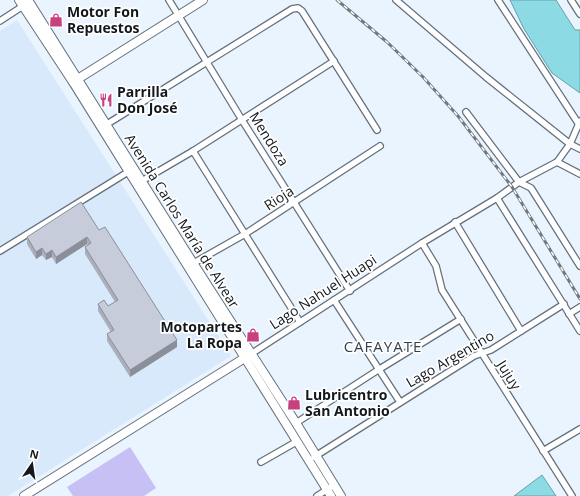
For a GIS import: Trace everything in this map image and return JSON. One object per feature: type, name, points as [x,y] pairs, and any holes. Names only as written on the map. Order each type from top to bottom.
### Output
[{"type":"main road","points":[[75,81],[203,0]]},
{"type":"main road","name":"Avenida Carlos María de Alvear","points":[[24,2],[248,356],[296,442],[312,458],[341,496]]},
{"type":"main road","name":"Avenida Carlos María de Alvear","points":[[103,127],[128,172],[139,183]]},
{"type":"main road","name":"Avenida Carlos María de Alvear","points":[[248,356],[296,423],[329,493]]},
{"type":"main road","name":"Lago Nahuel Huapi","points":[[24,496],[248,356]]},
{"type":"street","name":"Mendoza","points":[[169,0],[242,120],[350,291]]},
{"type":"street","points":[[396,0],[486,77],[570,144],[580,149]]},
{"type":"street","points":[[498,0],[579,122]]},
{"type":"street","points":[[571,0],[580,14]]},
{"type":"street","points":[[0,21],[24,2]]},
{"type":"street","points":[[103,127],[292,9],[298,8],[302,11],[377,130]]},
{"type":"street","points":[[139,183],[193,151],[334,61]]},
{"type":"street","points":[[466,112],[519,182],[530,188],[580,266]]},
{"type":"street","name":"Lago Nahuel Huapi","points":[[248,356],[455,222],[497,198],[519,182],[557,162],[570,144],[579,122]]},
{"type":"street","name":"Rioja","points":[[191,265],[245,234],[380,146]]},
{"type":"street","points":[[193,151],[300,322]]},
{"type":"street","points":[[557,162],[580,174]]},
{"type":"street","points":[[0,251],[128,172]]},
{"type":"street","points":[[497,198],[580,331]]},
{"type":"street","points":[[455,222],[521,331]]},
{"type":"street","name":"Jujuy","points":[[422,243],[436,266],[442,290],[572,496]]},
{"type":"street","points":[[334,300],[400,402]]},
{"type":"street","name":"Lago Argentino","points":[[312,458],[474,356],[491,350],[564,304]]},
{"type":"street","points":[[570,314],[580,307]]},
{"type":"street","points":[[296,423],[461,319]]},
{"type":"street","points":[[543,451],[580,429]]},
{"type":"street","points":[[261,462],[296,442]]},
{"type":"street","points":[[317,496],[329,493],[334,485]]},
{"type":"shaded area","points":[[17,20],[231,356],[8,496],[0,496],[0,31]]},
{"type":"shaded area","points":[[130,447],[156,488],[144,496],[73,496],[67,487]]},
{"type":"water","points":[[510,0],[556,0],[575,30],[580,30],[580,93],[552,73],[524,29]]},
{"type":"water","points":[[542,475],[556,496],[514,496]]},
{"type":"building","points":[[81,202],[99,230],[105,227],[177,340],[130,370],[107,334],[114,330],[98,304],[104,300],[108,306],[118,300],[85,247],[91,243],[87,237],[56,257],[52,250],[46,254],[42,248],[36,252],[27,237]]},
{"type":"railway","points":[[337,0],[387,42],[423,77],[458,116],[512,187],[580,299]]},
{"type":"place","name":"Motor Fon Repuestos","points":[[56,20]]},
{"type":"place","name":"Parrilla Don José","points":[[106,100]]},
{"type":"place","name":"Motopartes La Ropa","points":[[253,335]]},
{"type":"place","name":"Lubricentro San Antonio","points":[[294,403]]},
{"type":"district","name":"CAFAYATE","points":[[383,347]]}]
